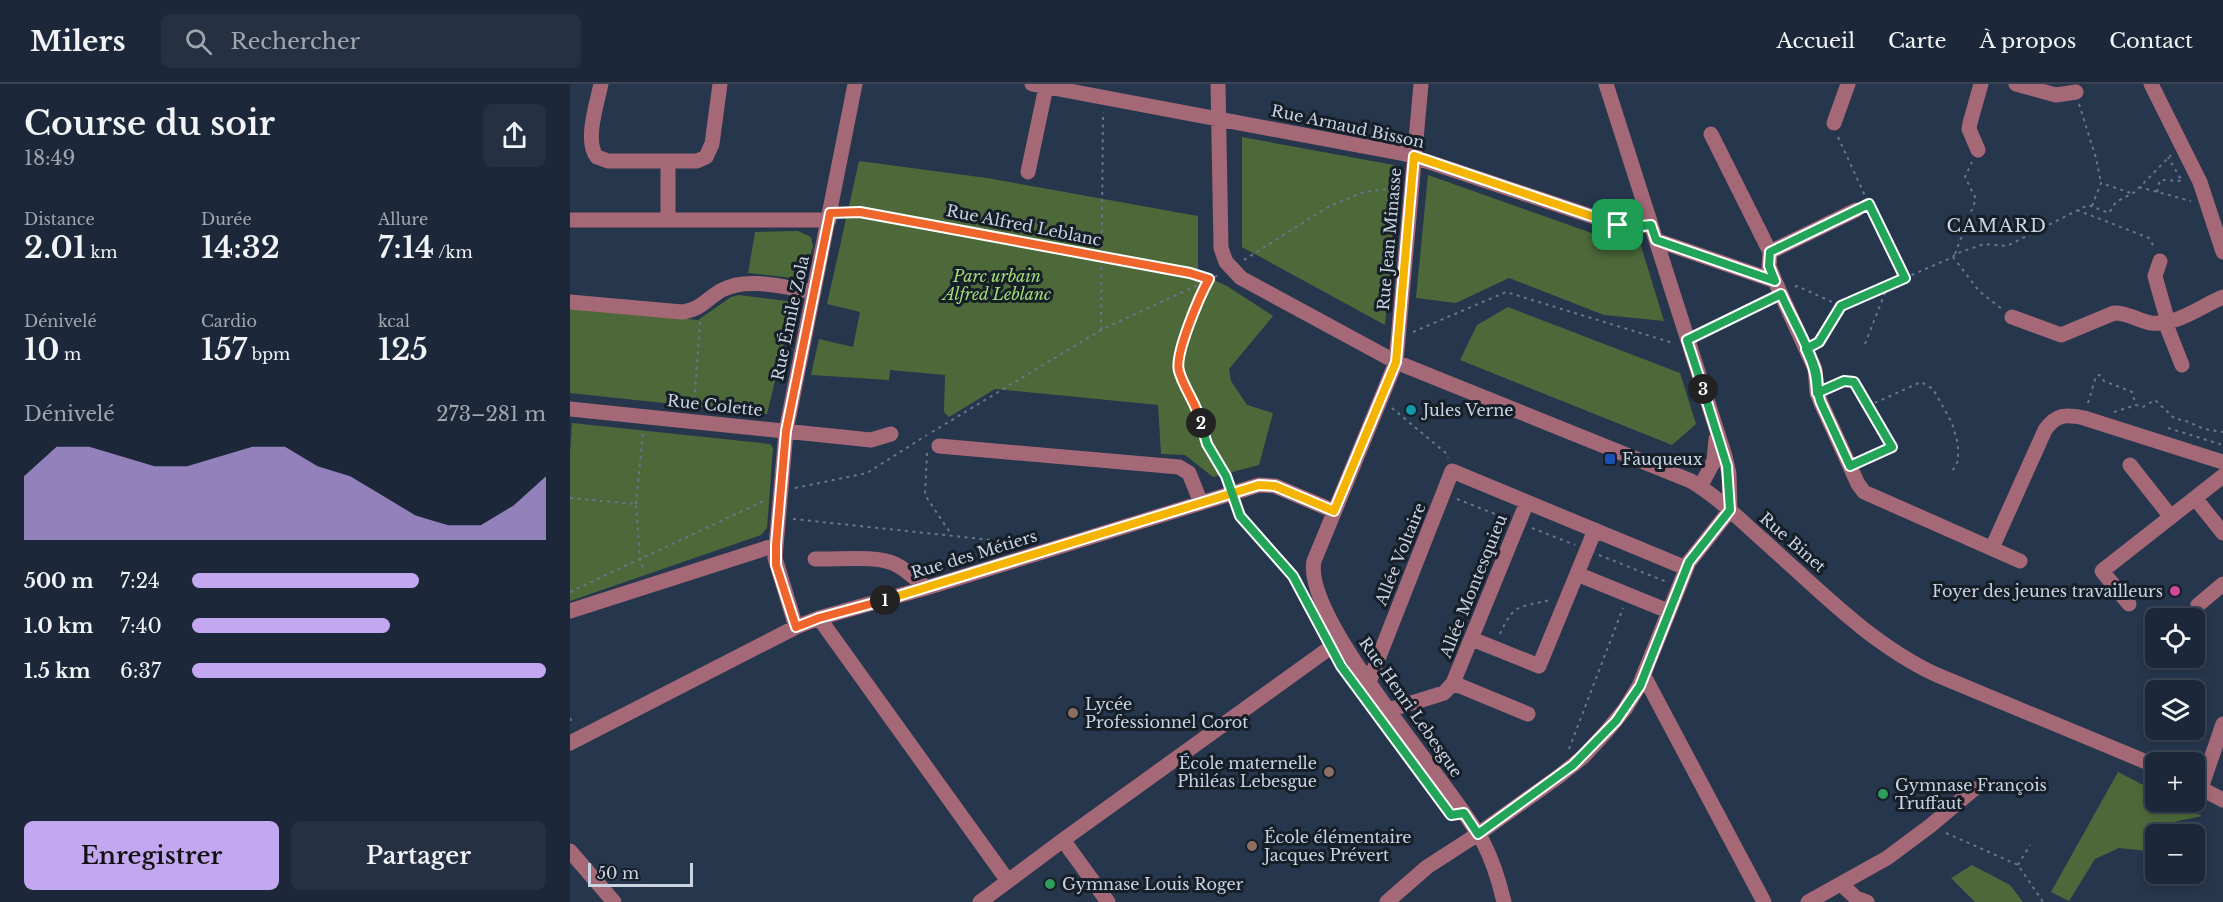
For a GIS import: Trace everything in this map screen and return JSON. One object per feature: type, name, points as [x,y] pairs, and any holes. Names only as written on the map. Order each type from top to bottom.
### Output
[{"type":"street","points":[[601,84],[591,146],[594,154],[603,161],[697,161],[709,154],[720,84]]},
{"type":"street","name":"Rue Émile Zola","points":[[796,627],[776,565],[786,431],[855,84]]},
{"type":"street","points":[[1218,84],[1220,241],[1223,255],[1231,269]]},
{"type":"street","name":"Rue Jean Minasse","points":[[1396,362],[1421,84]]},
{"type":"street","points":[[1387,902],[1427,867],[1558,777],[1583,757],[1606,732],[1630,702],[1644,676],[1686,568],[1699,547],[1730,510],[1729,474],[1606,84]]},
{"type":"street","points":[[1834,123],[1848,84]]},
{"type":"street","points":[[1978,150],[1970,123],[1981,84]]},
{"type":"street","points":[[2016,84],[2056,95],[2076,93]]},
{"type":"street","points":[[2151,84],[2191,162],[2207,201],[2223,252]]},
{"type":"street","points":[[1028,172],[1039,85]]},
{"type":"street","name":"Rue Arnaud Bisson","points":[[1039,85],[1414,156],[1609,222],[1632,227],[1651,225]]},
{"type":"street","points":[[1711,134],[1770,252],[1769,266],[1817,374],[1817,393],[1858,484],[1867,494],[2020,561]]},
{"type":"street","points":[[668,161],[669,220]]},
{"type":"street","points":[[1770,252],[1856,210]]},
{"type":"street","points":[[570,220],[830,217]]},
{"type":"street","points":[[1656,240],[1778,288]]},
{"type":"street","points":[[2160,261],[2155,276],[2171,339],[2182,365]]},
{"type":"street","name":"Rue Binet","points":[[1231,269],[1251,284],[1396,362],[1674,473],[1700,487],[1730,510],[1866,630],[1908,661],[2145,761]]},
{"type":"street","points":[[570,302],[682,312],[701,306],[723,289],[737,285],[773,286],[814,292]]},
{"type":"street","points":[[2012,317],[2061,335],[2114,313],[2123,313],[2148,322],[2166,322],[2223,297]]},
{"type":"street","name":"Rue Henri Lebesgue","points":[[1396,362],[1314,561],[1313,576],[1318,594],[1344,644],[1478,834],[1496,871],[1504,902]]},
{"type":"street","name":"Rue Colette","points":[[570,409],[871,440],[891,434]]},
{"type":"street","points":[[1992,548],[2048,426],[2056,418],[2066,415],[2084,418],[2223,462]]},
{"type":"street","points":[[1700,487],[1716,453],[1713,421]]},
{"type":"street","points":[[939,446],[1183,468],[1191,477],[1201,503]]},
{"type":"street","points":[[2130,465],[2171,517]]},
{"type":"street","points":[[1452,471],[1686,568]]},
{"type":"street","name":"Allée Voltaire","points":[[1369,682],[1452,471]]},
{"type":"street","points":[[2128,604],[2103,571],[2223,476]]},
{"type":"street","name":"Rue des Métiers","points":[[570,743],[796,627],[819,618],[926,588],[1259,485],[1269,485],[1334,511]]},
{"type":"street","points":[[2195,498],[2223,533]]},
{"type":"street","name":"Allée Montesquieu","points":[[1389,710],[1444,693],[1454,683],[1527,502]]},
{"type":"street","points":[[1472,639],[1539,666],[1595,530]]},
{"type":"street","points":[[570,610],[776,545]]},
{"type":"street","points":[[814,560],[876,560],[891,563],[909,572],[926,588]]},
{"type":"street","points":[[1577,574],[1668,611]]},
{"type":"street","points":[[2198,604],[2223,584]]},
{"type":"street","points":[[819,618],[1008,881]]},
{"type":"street","points":[[980,902],[1331,647],[1344,644]]},
{"type":"street","points":[[1644,676],[1764,902]]},
{"type":"street","name":"Allée Montesquieu","points":[[1454,683],[1528,714]]},
{"type":"street","points":[[2205,769],[2223,724]]},
{"type":"street","points":[[1808,902],[1877,865],[1930,826],[1974,789]]},
{"type":"street","points":[[2205,791],[2223,800]]},
{"type":"street","points":[[1063,840],[1108,902]]},
{"type":"street","points":[[570,851],[614,902]]},
{"type":"street","points":[[1842,885],[1856,898],[1867,902]]},
{"type":"path","points":[[2076,93],[2096,158],[2101,183],[2092,206]]},
{"type":"path","points":[[1101,330],[1103,97]]},
{"type":"path","points":[[1834,123],[1834,131],[1905,278]]},
{"type":"path","points":[[1806,349],[1819,342],[1841,306],[1953,257],[1976,199],[1965,177],[1978,150]]},
{"type":"path","points":[[2108,222],[2109,213],[2116,202],[2131,194],[2170,155],[2191,162]]},
{"type":"path","points":[[2157,192],[2160,180],[2182,181],[2168,158]]},
{"type":"path","points":[[2101,183],[2131,194]]},
{"type":"path","points":[[1231,269],[1328,207],[1364,192],[1412,185]]},
{"type":"path","points":[[2139,187],[2193,201],[2207,201]]},
{"type":"path","points":[[1955,254],[1984,244],[2007,246],[2088,204],[2109,213]]},
{"type":"path","points":[[2077,210],[2150,238],[2160,261]]},
{"type":"path","name":"Rue Alfred Leblanc","points":[[830,217],[860,212],[1190,273],[1209,279],[1200,295],[1180,354],[1178,367],[1200,416],[1207,444],[1226,476],[1232,493]]},
{"type":"path","points":[[1953,257],[1979,291],[2012,317]]},
{"type":"path","points":[[1865,344],[1888,285]]},
{"type":"path","points":[[1398,336],[1425,328],[1506,292],[1670,343],[1687,340],[1778,288],[1797,286],[1841,306]]},
{"type":"path","points":[[693,421],[701,306]]},
{"type":"path","points":[[2084,418],[2096,376],[2100,375],[2104,381],[2132,392],[2136,405]]},
{"type":"path","points":[[1817,393],[1844,381],[1854,382],[1892,447],[1850,466]]},
{"type":"path","points":[[1868,406],[1921,382],[1933,389],[1952,423],[1958,444],[1958,461],[1952,472]]},
{"type":"path","points":[[1381,398],[1447,454],[1452,471]]},
{"type":"path","points":[[2114,411],[2136,405],[2143,407],[2156,400],[2175,419],[2184,420],[2204,429],[2223,432]]},
{"type":"path","points":[[645,416],[636,504],[640,559],[649,585]]},
{"type":"path","points":[[928,435],[923,487],[925,495],[951,534]]},
{"type":"path","points":[[1232,493],[1245,523],[1293,576],[1305,597]]},
{"type":"path","points":[[1443,493],[1679,586]]},
{"type":"path","points":[[570,498],[636,504]]},
{"type":"path","points":[[789,518],[1021,543]]},
{"type":"path","points":[[1558,777],[1629,595]]},
{"type":"path","points":[[1494,648],[1509,614],[1518,608],[1568,596]]},
{"type":"path","points":[[1930,826],[2018,865],[2043,902]]},
{"type":"path","points":[[2018,865],[2030,845]]},
{"type":"green space","points":[[1242,137],[1399,166],[1385,325],[1242,247]]},
{"type":"green space","name":"Parc urbain Alfred Leblanc","points":[[859,161],[987,178],[1198,216],[1198,273],[1227,286],[1273,316],[1229,369],[1231,381],[1247,405],[1273,413],[1259,465],[1213,477],[1185,455],[1161,454],[1158,405],[995,389],[949,417],[944,412],[945,375],[890,370],[889,380],[811,375],[819,339],[853,347],[860,312],[827,304]]},
{"type":"green space","points":[[1428,175],[1634,248],[1641,246],[1664,321],[1604,315],[1509,278],[1456,303],[1416,298]]},
{"type":"green space","points":[[798,231],[811,237],[813,246],[806,271],[792,278],[748,273],[755,232]]},
{"type":"green space","points":[[739,295],[794,302],[767,414],[570,393],[570,308],[698,320],[731,297]]},
{"type":"green space","points":[[1508,307],[1680,373],[1696,424],[1672,445],[1460,360],[1477,325]]},
{"type":"green space","points":[[572,423],[770,444],[773,448],[767,528],[761,535],[570,601]]},
{"type":"green space","points":[[2118,772],[2145,786],[2145,812],[2195,812],[2202,816],[2164,824],[2145,824],[2145,851],[2119,848],[2095,859],[2069,901],[2051,892]]},
{"type":"green space","points":[[1972,865],[2010,885],[2023,902],[1975,902],[1951,878]]},
{"type":"place","name":"Jules Verne","points":[[1411,410]]},
{"type":"place","name":"Fauqueux","points":[[1610,459]]},
{"type":"place","name":"Foyer des jeunes travailleurs","points":[[2175,591]]},
{"type":"place","name":"Lycée Professionnel Corot","points":[[1073,713]]},
{"type":"place","name":"École maternelle Philéas Lebesgue","points":[[1329,772]]},
{"type":"place","name":"Gymnase François Truffaut","points":[[1883,794]]},
{"type":"place","name":"École élémentaire Jacques Prévert","points":[[1252,846]]},
{"type":"place","name":"Gymnase Louis Roger","points":[[1050,884]]},
{"type":"district","name":"CAMARD","points":[[1997,226]]},
{"type":"route","points":[[1618,225],[1414,156],[1396,362],[1334,511],[1275,486],[1259,485],[1232,493],[1072,542],[926,588],[819,618],[796,627],[776,565],[776,545],[790,406],[830,213],[860,212],[1190,273],[1209,279],[1200,295],[1180,354],[1178,367],[1200,416],[1207,444],[1226,476],[1232,493],[1238,511],[1245,523],[1299,584],[1341,666],[1451,815],[1464,813],[1478,834],[1583,757],[1616,721],[1640,686],[1689,562],[1730,510],[1727,466],[1687,340],[1781,294],[1815,369],[1817,393],[1850,466],[1892,447],[1854,382],[1844,381],[1817,393],[1817,374],[1815,369],[1806,349],[1819,342],[1841,306],[1905,278],[1869,204],[1770,252],[1770,272],[1775,281],[1656,240],[1651,225],[1632,227],[1618,225]]}]
